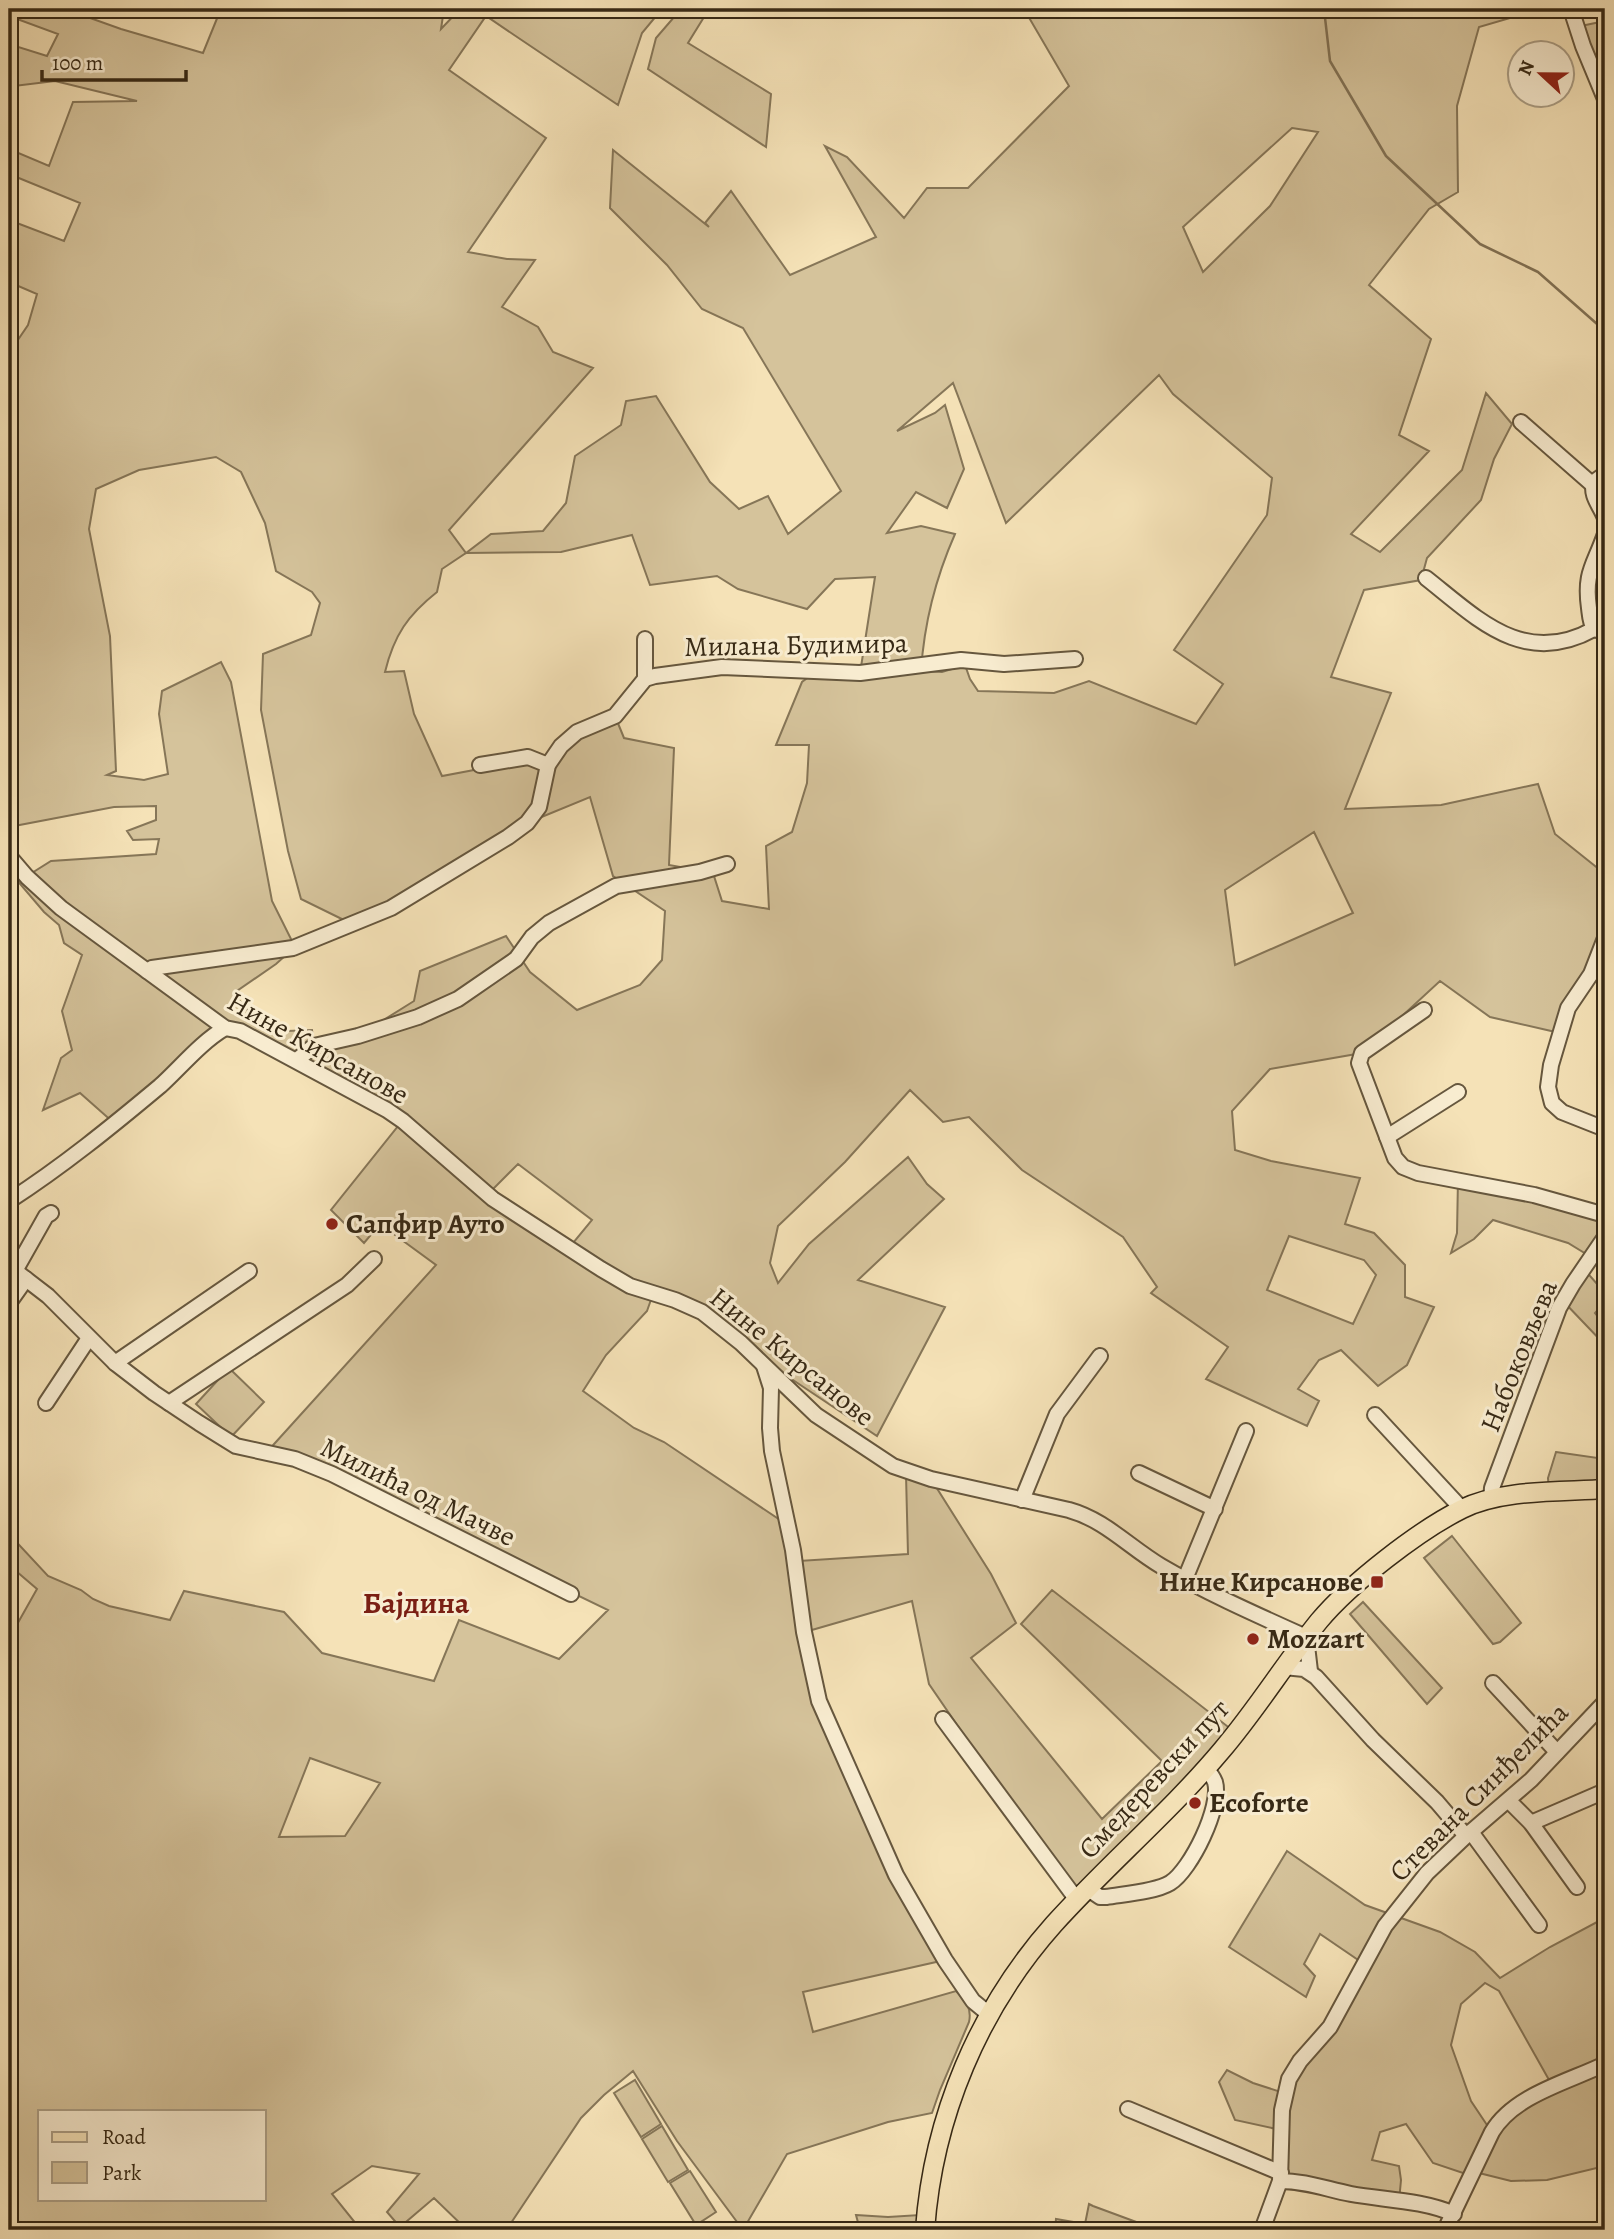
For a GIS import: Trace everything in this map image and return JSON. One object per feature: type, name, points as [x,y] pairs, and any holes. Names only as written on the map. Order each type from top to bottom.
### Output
[{"type":"main road","name":"Смедеревски пут","points":[[925,2230],[933,2167],[945,2120],[965,2064],[990,2015],[1028,1956],[1082,1894],[1206,1769],[1236,1733],[1306,1637],[1335,1605],[1372,1572],[1436,1523],[1462,1509],[1491,1499],[1605,1489]]},
{"type":"street","points":[[1571,9],[1605,99]]},
{"type":"street","points":[[1521,422],[1593,485]]},
{"type":"street","points":[[1605,474],[1594,481],[1593,485],[1593,495],[1605,518]]},
{"type":"street","points":[[1426,578],[1477,619],[1508,637],[1547,644],[1582,636],[1600,631],[1591,622],[1587,577],[1605,534]]},
{"type":"street","name":"Милана Будимира","points":[[645,639],[645,679],[681,671],[722,667],[860,673],[961,660],[1004,664],[1074,659]]},
{"type":"street","points":[[147,971],[152,968],[293,948],[391,908],[527,823],[539,807],[548,765],[561,746],[577,732],[615,716],[645,679]]},
{"type":"street","points":[[480,765],[528,757],[548,765]]},
{"type":"street","name":"Нине Кирсанове","points":[[9,856],[27,877],[61,908],[225,1028],[240,1031],[372,1101],[403,1121],[514,1214],[630,1286],[675,1300],[702,1312],[761,1362],[816,1415],[893,1466],[931,1479],[1069,1510],[1093,1518],[1148,1558],[1185,1579],[1228,1602],[1306,1637]]},
{"type":"street","points":[[297,1060],[314,1046],[358,1036],[418,1017],[458,999],[516,959],[532,937],[549,923],[616,886],[700,872],[727,864]]},
{"type":"street","points":[[1605,939],[1591,974],[1568,1008],[1551,1065],[1548,1087],[1552,1102],[1562,1112],[1605,1129]]},
{"type":"street","points":[[1424,1010],[1362,1053],[1359,1058],[1395,1158],[1410,1170],[1534,1195],[1605,1215]]},
{"type":"street","points":[[9,1201],[106,1131],[225,1028]]},
{"type":"street","points":[[1387,1137],[1458,1092]]},
{"type":"street","points":[[9,1303],[17,1272],[46,1216],[51,1213]]},
{"type":"street","name":"Набоковљева","points":[[1491,1499],[1492,1488],[1559,1308],[1605,1237]]},
{"type":"street","points":[[169,1404],[347,1285],[374,1259]]},
{"type":"street","points":[[115,1363],[249,1271]]},
{"type":"street","name":"Милића од Мачве","points":[[17,1272],[55,1302],[115,1363],[169,1404],[236,1446],[295,1459],[332,1474],[571,1594]]},
{"type":"street","points":[[46,1403],[89,1338]]},
{"type":"street","points":[[1022,1500],[1057,1414],[1100,1356]]},
{"type":"street","points":[[761,1362],[769,1377],[772,1451],[793,1550],[804,1632],[819,1701],[896,1875],[945,1960],[973,2001],[990,2015]]},
{"type":"street","points":[[1375,1415],[1462,1509]]},
{"type":"street","points":[[1185,1579],[1246,1431]]},
{"type":"street","points":[[1139,1473],[1215,1508]]},
{"type":"street","points":[[1306,1637],[1310,1671]]},
{"type":"street","points":[[1284,1667],[1298,1667],[1310,1671],[1373,1740],[1468,1834],[1539,1925]]},
{"type":"street","points":[[1493,1683],[1557,1752]]},
{"type":"street","name":"Стевана Синђелића","points":[[1262,2230],[1280,2177],[1283,2100],[1286,2087],[1293,2070],[1329,2027],[1375,1942],[1400,1905],[1427,1873],[1468,1834],[1509,1801],[1605,1702]]},
{"type":"street","points":[[943,1719],[1082,1894],[1107,1897],[1170,1883],[1182,1871],[1202,1839],[1216,1795],[1215,1782],[1206,1769]]},
{"type":"street","points":[[1531,1823],[1605,1791]]},
{"type":"street","points":[[1509,1801],[1531,1823],[1577,1887]]},
{"type":"street","points":[[1445,2230],[1492,2132],[1502,2119],[1530,2097],[1605,2064]]},
{"type":"street","points":[[1128,2109],[1280,2177],[1347,2193],[1436,2208],[1454,2214]]},
{"type":"green space","points":[[9,9],[65,9],[203,53],[218,16],[217,9],[444,9],[441,29],[460,9],[662,9],[642,33],[618,105],[486,16],[449,70],[546,138],[468,252],[507,259],[535,260],[502,307],[538,327],[553,352],[593,368],[449,530],[466,553],[491,534],[543,531],[566,503],[575,456],[621,425],[626,401],[656,396],[710,482],[739,509],[768,496],[788,534],[841,491],[743,328],[702,309],[667,265],[610,208],[613,150],[709,227],[705,223],[731,191],[790,275],[876,237],[825,146],[847,157],[904,218],[927,188],[968,188],[1069,86],[1024,9],[1510,9],[1510,18],[1479,27],[1457,106],[1458,192],[1429,209],[1369,285],[1431,339],[1399,435],[1429,451],[1351,534],[1380,552],[1462,470],[1486,393],[1512,424],[1494,459],[1481,500],[1427,558],[1421,580],[1364,590],[1331,677],[1391,693],[1345,809],[1441,805],[1538,784],[1555,834],[1605,874],[1605,938],[1560,1033],[1490,1017],[1440,981],[1362,1053],[1270,1069],[1232,1111],[1235,1150],[1271,1161],[1360,1178],[1345,1224],[1374,1233],[1405,1265],[1405,1297],[1434,1307],[1407,1365],[1378,1386],[1341,1350],[1319,1360],[1298,1389],[1319,1401],[1307,1426],[1206,1379],[1228,1347],[1151,1293],[1157,1287],[1123,1237],[1022,1170],[969,1117],[943,1122],[910,1090],[845,1162],[778,1226],[770,1263],[778,1283],[809,1244],[908,1157],[927,1184],[944,1199],[858,1280],[945,1307],[877,1436],[724,1334],[702,1312],[653,1294],[647,1311],[606,1355],[583,1391],[634,1428],[664,1442],[780,1520],[799,1561],[908,1554],[906,1475],[931,1479],[991,1574],[1016,1623],[971,1658],[1102,1819],[1162,1761],[1021,1624],[1052,1590],[1236,1733],[1077,1900],[929,1684],[912,1601],[805,1632],[828,1725],[945,1960],[803,1992],[813,2032],[956,1991],[967,2005],[970,2017],[932,2113],[888,2122],[787,2154],[743,2230],[677,2141],[633,2071],[581,2118],[511,2223],[515,2230],[467,2230],[434,2198],[400,2227],[387,2212],[419,2174],[372,2166],[332,2194],[361,2230],[9,2230],[9,1624],[15,1628],[37,1589],[9,1565],[9,1534],[48,1576],[109,1606],[170,1620],[184,1591],[284,1612],[322,1653],[434,1681],[459,1620],[559,1659],[608,1610],[418,1518],[266,1453],[436,1265],[380,1224],[364,1243],[331,1210],[402,1121],[225,1028],[115,1124],[80,1093],[43,1110],[61,1058],[72,1050],[62,1011],[82,955],[64,943],[59,925],[44,912],[9,871],[9,856],[27,876],[51,861],[156,854],[159,839],[133,840],[127,831],[156,820],[156,806],[114,807],[9,827],[9,353],[28,325],[37,294],[9,282],[9,220],[64,241],[80,203],[9,174],[9,149],[49,166],[73,102],[137,101],[55,81],[14,86],[9,84],[9,44],[47,56],[58,34],[9,16]],"holes":[[[1292,128],[1318,132],[1270,206],[1203,272],[1183,227]],[[1159,375],[1173,394],[1272,478],[1267,515],[1174,650],[1223,684],[1196,724],[1089,681],[1054,693],[978,691],[965,665],[942,672],[921,671],[932,601],[955,534],[921,526],[887,533],[916,492],[947,508],[964,469],[945,405],[935,413],[897,431],[953,383],[1006,523]],[[216,457],[241,472],[265,523],[276,571],[312,592],[320,603],[311,635],[263,654],[261,710],[288,851],[301,899],[352,924],[527,823],[590,797],[613,876],[665,911],[662,960],[640,985],[577,1010],[530,972],[506,936],[420,971],[414,1001],[358,1036],[314,1046],[312,1030],[287,1031],[246,1009],[234,993],[276,964],[295,947],[272,901],[231,682],[221,662],[162,691],[159,714],[168,774],[144,780],[107,775],[116,771],[110,636],[89,529],[96,489],[139,470]],[[632,535],[650,585],[717,576],[738,589],[807,609],[835,579],[875,577],[861,667],[814,673],[802,682],[776,745],[809,745],[807,783],[792,832],[766,846],[769,909],[722,901],[713,873],[669,865],[674,748],[624,738],[615,716],[561,746],[548,765],[492,763],[474,770],[442,776],[414,714],[404,671],[385,672],[398,636],[410,618],[437,592],[442,569],[466,553],[561,552]],[[1314,832],[1353,913],[1235,965],[1225,890]],[[518,1164],[592,1220],[569,1248],[488,1194]],[[1289,1236],[1364,1260],[1376,1275],[1353,1324],[1267,1290]],[[310,1758],[380,1783],[345,1836],[279,1837]]]},
{"type":"green space","points":[[681,9],[709,9],[688,43],[771,94],[766,147],[648,69],[656,38]]},
{"type":"green space","points":[[1605,21],[1605,83],[1576,27]]},
{"type":"green space","points":[[1458,1179],[1605,1215],[1605,1236],[1591,1257],[1568,1243],[1493,1220],[1474,1239],[1451,1253],[1457,1233]]},
{"type":"green space","points":[[1583,1268],[1605,1293],[1605,1302],[1595,1313],[1605,1326],[1605,1345],[1563,1301]]},
{"type":"green space","points":[[229,1368],[264,1402],[231,1437],[196,1404]]},
{"type":"green space","points":[[1556,1452],[1605,1459],[1605,1491],[1549,1493],[1548,1478]]},
{"type":"green space","points":[[1452,1536],[1521,1623],[1500,1642],[1493,1644],[1424,1558]]},
{"type":"green space","points":[[1363,1602],[1442,1688],[1427,1704],[1350,1614]]},
{"type":"green space","points":[[1287,1851],[1365,1905],[1440,1932],[1475,1952],[1500,1978],[1597,1922],[1605,1952],[1605,2166],[1547,2180],[1511,2181],[1475,2172],[1494,2127],[1553,2087],[1499,1991],[1485,1983],[1461,2004],[1451,2045],[1471,2101],[1489,2128],[1469,2175],[1433,2163],[1406,2124],[1380,2132],[1372,2160],[1399,2166],[1399,2201],[1280,2181],[1281,2130],[1235,2120],[1219,2082],[1227,2070],[1253,2083],[1290,2095],[1294,2080],[1364,1964],[1320,1934],[1304,1964],[1315,1976],[1306,1997],[1229,1947]]},
{"type":"green space","points":[[635,2080],[661,2124],[641,2137],[614,2093]]},
{"type":"green space","points":[[662,2126],[688,2170],[668,2182],[642,2139]]},
{"type":"green space","points":[[690,2171],[716,2212],[696,2225],[670,2183]]},
{"type":"green space","points":[[1089,2204],[1158,2230],[1055,2230],[1056,2219],[1085,2224]]},
{"type":"green space","points":[[856,2215],[920,2215],[919,2230],[860,2230]]},
{"type":"waterway","points":[[1324,9],[1330,61],[1386,156],[1480,244],[1538,272],[1605,331]]},
{"type":"place","name":"Сапфир Ауто","points":[[332,1224]]},
{"type":"place","name":"Нине Кирсанове","points":[[1377,1582]]},
{"type":"place","name":"Mozzart","points":[[1253,1639]]},
{"type":"place","name":"Ecoforte","points":[[1195,1803]]},
{"type":"district","name":"Бајдина","points":[[416,1603]]}]
